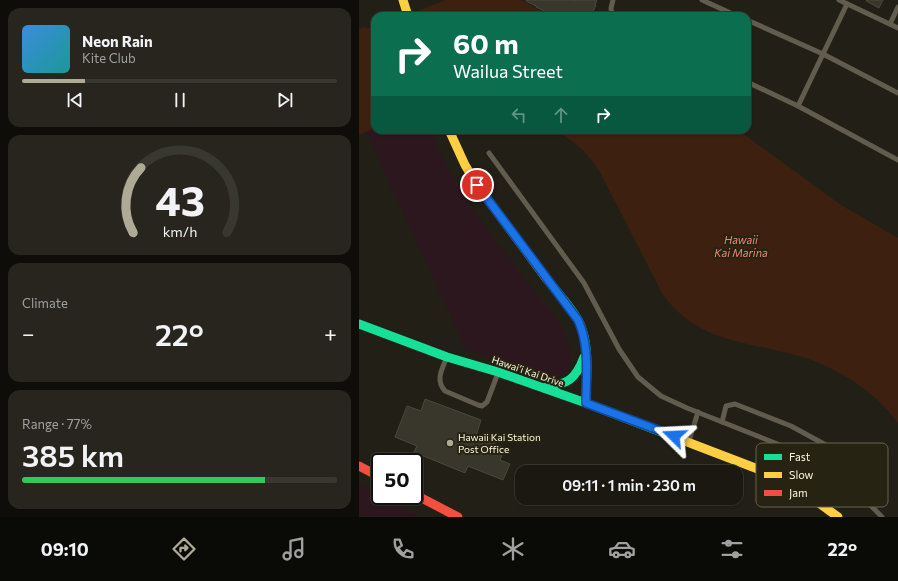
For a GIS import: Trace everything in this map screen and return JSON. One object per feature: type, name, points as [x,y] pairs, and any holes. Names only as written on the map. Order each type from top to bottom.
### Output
[{"type":"main road","points":[[403,0],[407,12]]},
{"type":"main road","points":[[451,134],[465,165],[477,185],[578,320],[587,350],[586,403]]},
{"type":"main road","name":"Hawai’i Kai Drive","points":[[359,324],[447,357],[498,372],[586,403],[756,468]]},
{"type":"main road","points":[[544,388],[566,384],[571,380],[581,367],[587,350]]},
{"type":"main road","points":[[359,466],[371,472]]},
{"type":"main road","points":[[423,499],[458,517]]},
{"type":"main road","name":"Hawai’i Kai Drive","points":[[825,507],[838,517]]},
{"type":"lane","points":[[612,12],[611,8],[613,0]]},
{"type":"lane","points":[[702,0],[728,12]]},
{"type":"lane","points":[[839,0],[898,28]]},
{"type":"lane","points":[[798,106],[847,4]]},
{"type":"lane","points":[[890,24],[898,7]]},
{"type":"lane","points":[[751,22],[823,54],[898,93]]},
{"type":"lane","points":[[751,84],[798,106],[898,160]]},
{"type":"lane","points":[[489,153],[584,283],[619,349],[638,376],[661,396],[774,443]]},
{"type":"lane","points":[[447,357],[439,380],[442,388],[445,391],[478,406],[482,406],[487,402],[498,372]]},
{"type":"lane","points":[[722,422],[726,406],[735,404],[791,426],[822,443]]},
{"type":"lane","points":[[688,442],[698,412]]},
{"type":"lane","points":[[872,507],[882,517]]},
{"type":"shaded area","points":[[371,130],[371,134],[434,134],[442,156],[471,206],[563,329],[570,353],[570,366],[566,375],[546,375],[466,350],[366,132]]},
{"type":"shaded area","points":[[359,484],[371,490],[371,505],[398,505],[421,517],[359,517]]},
{"type":"water","points":[[446,0],[521,0],[543,12],[415,12]]},
{"type":"water","points":[[365,27],[366,29],[371,27],[371,130],[359,135],[359,29]]},
{"type":"water","name":"Hawaii Kai Marina","points":[[561,134],[743,134],[841,205],[898,238],[898,423],[877,400],[853,381],[839,373],[796,355],[722,337],[690,321],[675,309],[662,293],[600,172],[590,158]]},
{"type":"building","points":[[597,0],[593,12],[546,12],[526,1]]},
{"type":"building","points":[[883,0],[879,8],[866,1]]},
{"type":"building","name":"Hawaii Kai Station Post Office","points":[[425,399],[481,420],[476,436],[505,448],[500,460],[510,464],[503,480],[468,466],[465,473],[423,456],[423,453],[414,452],[417,446],[395,437],[407,406],[421,411]]},
{"type":"traffic: fast","points":[[546,278],[571,310],[582,329],[585,339],[587,361],[586,403]]},
{"type":"traffic: fast","points":[[359,324],[447,357],[498,372],[586,403],[669,435]]},
{"type":"traffic: fast","points":[[544,388],[570,380],[581,365],[584,357]]},
{"type":"traffic: slow","points":[[403,0],[407,12]]},
{"type":"traffic: slow","points":[[451,134],[465,165],[477,185],[546,278]]},
{"type":"traffic: slow","points":[[669,435],[756,468]]},
{"type":"traffic: slow","points":[[824,507],[838,517]]},
{"type":"traffic: jam","points":[[359,466],[371,472]]},
{"type":"traffic: jam","points":[[423,499],[458,517]]},
{"type":"place","name":"Hawaii Kai Station Post Office","points":[[450,443]]},
{"type":"route","points":[[477,185],[578,320],[587,350],[586,403],[674,436]]}]
